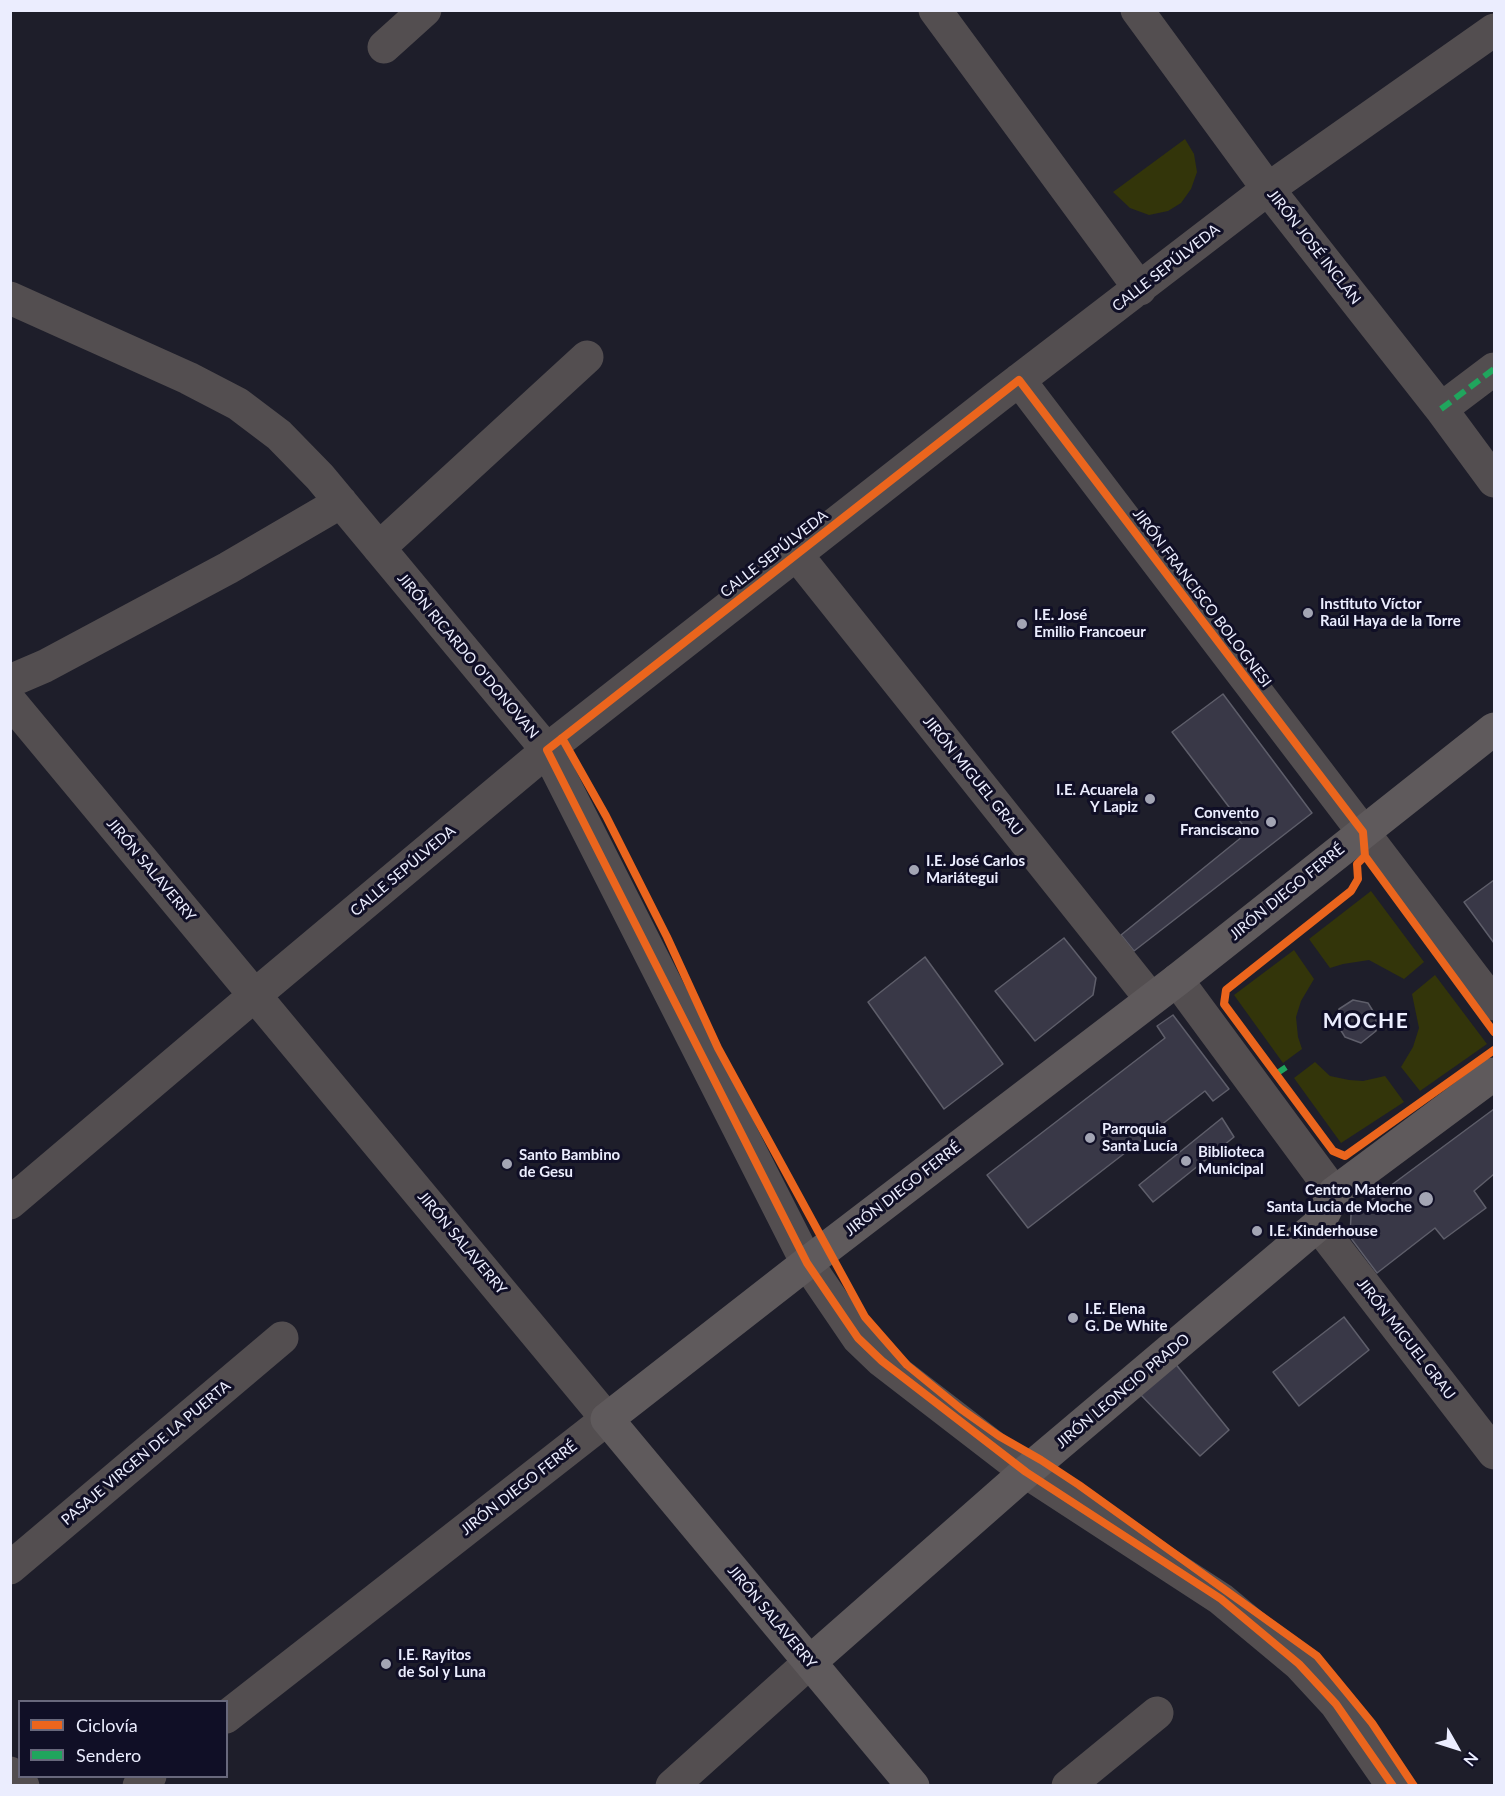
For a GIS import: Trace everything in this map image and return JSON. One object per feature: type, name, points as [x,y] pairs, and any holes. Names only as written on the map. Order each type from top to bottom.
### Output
[{"type":"street","points":[[384,46],[425,10]]},
{"type":"street","points":[[935,10],[1140,289]]},
{"type":"street","name":"JIRÓN JOSÉ INCLÁN","points":[[1137,10],[1268,189],[1441,409],[1494,482]]},
{"type":"street","name":"CALLE SEPÚLVEDA","points":[[10,1203],[547,750],[1019,380],[1268,189],[1494,30]]},
{"type":"street","name":"JIRÓN RICARDO O'DONOVAN","points":[[10,298],[188,378],[238,404],[279,435],[320,477],[547,750],[807,1263],[858,1338],[882,1361],[1026,1472],[1221,1599],[1299,1664],[1336,1704],[1393,1785]]},
{"type":"street","points":[[379,548],[587,357]]},
{"type":"street","points":[[1441,409],[1494,369]]},
{"type":"street","name":"JIRÓN FRANCISCO BOLOGNESI","points":[[1019,380],[1494,1004]]},
{"type":"street","points":[[10,681],[45,666],[228,568],[341,502]]},
{"type":"street","name":"JIRÓN MIGUEL GRAU","points":[[796,554],[1334,1192]]},
{"type":"street","name":"JIRÓN SALAVERRY","points":[[10,701],[913,1785]]},
{"type":"street","name":"JIRÓN DIEGO FERRÉ","points":[[228,1715],[807,1263],[1164,989],[1494,729]]},
{"type":"street","name":"JIRÓN LEONCIO PRADO","points":[[672,1785],[1026,1472],[1318,1226],[1334,1192],[1494,1074]]},
{"type":"street","name":"JIRÓN MIGUEL GRAU","points":[[1318,1226],[1494,1453]]},
{"type":"street","name":"PASAJE VIRGEN DE LA PUERTA","points":[[10,1568],[282,1338]]},
{"type":"street","points":[[1068,1785],[1158,1713]]},
{"type":"street","points":[[10,1773],[23,1785]]},
{"type":"shaded area","points":[[1185,139],[1194,154],[1197,172],[1191,189],[1181,203],[1168,211],[1149,215],[1130,208],[1113,192]]},
{"type":"shaded area","points":[[1371,891],[1424,962],[1404,979],[1369,960],[1330,968],[1309,939]]},
{"type":"shaded area","points":[[1294,950],[1314,979],[1301,1001],[1296,1017],[1302,1049],[1283,1063],[1234,995]]},
{"type":"shaded area","points":[[1435,975],[1487,1044],[1420,1091],[1401,1067],[1413,1047],[1419,1028],[1412,994]]},
{"type":"shaded area","points":[[1315,1062],[1330,1076],[1349,1080],[1363,1081],[1385,1076],[1404,1102],[1341,1143],[1294,1078]]},
{"type":"building","name":"Convento Franciscano","points":[[1223,694],[1312,813],[1134,951],[1121,935],[1248,832],[1172,732]]},
{"type":"building","points":[[1494,880],[1494,943],[1464,902]]},
{"type":"building","points":[[1064,938],[1096,978],[1093,995],[1035,1041],[995,991]]},
{"type":"building","points":[[925,957],[1003,1064],[944,1109],[868,1002]]},
{"type":"building","points":[[1353,1000],[1368,1003],[1376,1016],[1376,1031],[1361,1043],[1345,1037],[1337,1024],[1339,1009]]},
{"type":"building","name":"Parroquia Santa Lucía","points":[[1173,1015],[1229,1089],[1213,1101],[1205,1091],[1028,1228],[987,1175],[1165,1038],[1157,1026]]},
{"type":"building","name":"Centro Materno Santa Lucia de Moche","points":[[1494,1109],[1494,1174],[1474,1191],[1486,1208],[1444,1239],[1435,1228],[1377,1273],[1350,1237],[1351,1215]]},
{"type":"building","name":"Biblioteca Municipal","points":[[1222,1118],[1234,1137],[1153,1202],[1139,1185]]},
{"type":"building","points":[[1344,1317],[1369,1350],[1299,1406],[1273,1372]]},
{"type":"building","points":[[1174,1362],[1229,1430],[1200,1456],[1138,1392]]},
{"type":"marked path","points":[[1441,409],[1494,369]]},
{"type":"marked path","points":[[1276,1074],[1291,1064]]},
{"type":"cycle path","points":[[1393,1786],[1336,1704],[1299,1664],[1221,1599],[1026,1472],[882,1361],[858,1338],[807,1263],[547,750],[1019,380],[1363,832],[1365,856],[1494,1032]]},
{"type":"cycle path","points":[[562,738],[606,816],[667,937],[718,1048],[865,1317],[907,1365],[961,1409],[999,1436],[1079,1485],[1317,1656],[1372,1723],[1414,1786]]},
{"type":"cycle path","points":[[1365,856],[1357,864],[1358,879],[1351,891],[1226,990],[1224,1004],[1333,1151],[1345,1156],[1494,1050]]},
{"type":"place","name":"Instituto Víctor Raúl Haya de la Torre","points":[[1308,613]]},
{"type":"place","name":"I.E. José Emilio Francoeur","points":[[1022,624]]},
{"type":"place","name":"I.E. Acuarela Y Lapiz","points":[[1150,799]]},
{"type":"place","name":"Convento Franciscano","points":[[1271,822]]},
{"type":"place","name":"I.E. José Carlos Mariátegui","points":[[914,870]]},
{"type":"place","name":"Parroquia Santa Lucía","points":[[1090,1138]]},
{"type":"place","name":"Biblioteca Municipal","points":[[1186,1161]]},
{"type":"place","name":"Santo Bambino de Gesu","points":[[507,1164]]},
{"type":"place","name":"Centro Materno Santa Lucia de Moche","points":[[1426,1199]]},
{"type":"place","name":"I.E. Kinderhouse","points":[[1257,1231]]},
{"type":"place","name":"I.E. Elena G. De White","points":[[1073,1318]]},
{"type":"place","name":"I.E. Rayitos de Sol y Luna","points":[[386,1664]]},
{"type":"district","name":"MOCHE","points":[[1366,1021]]}]
